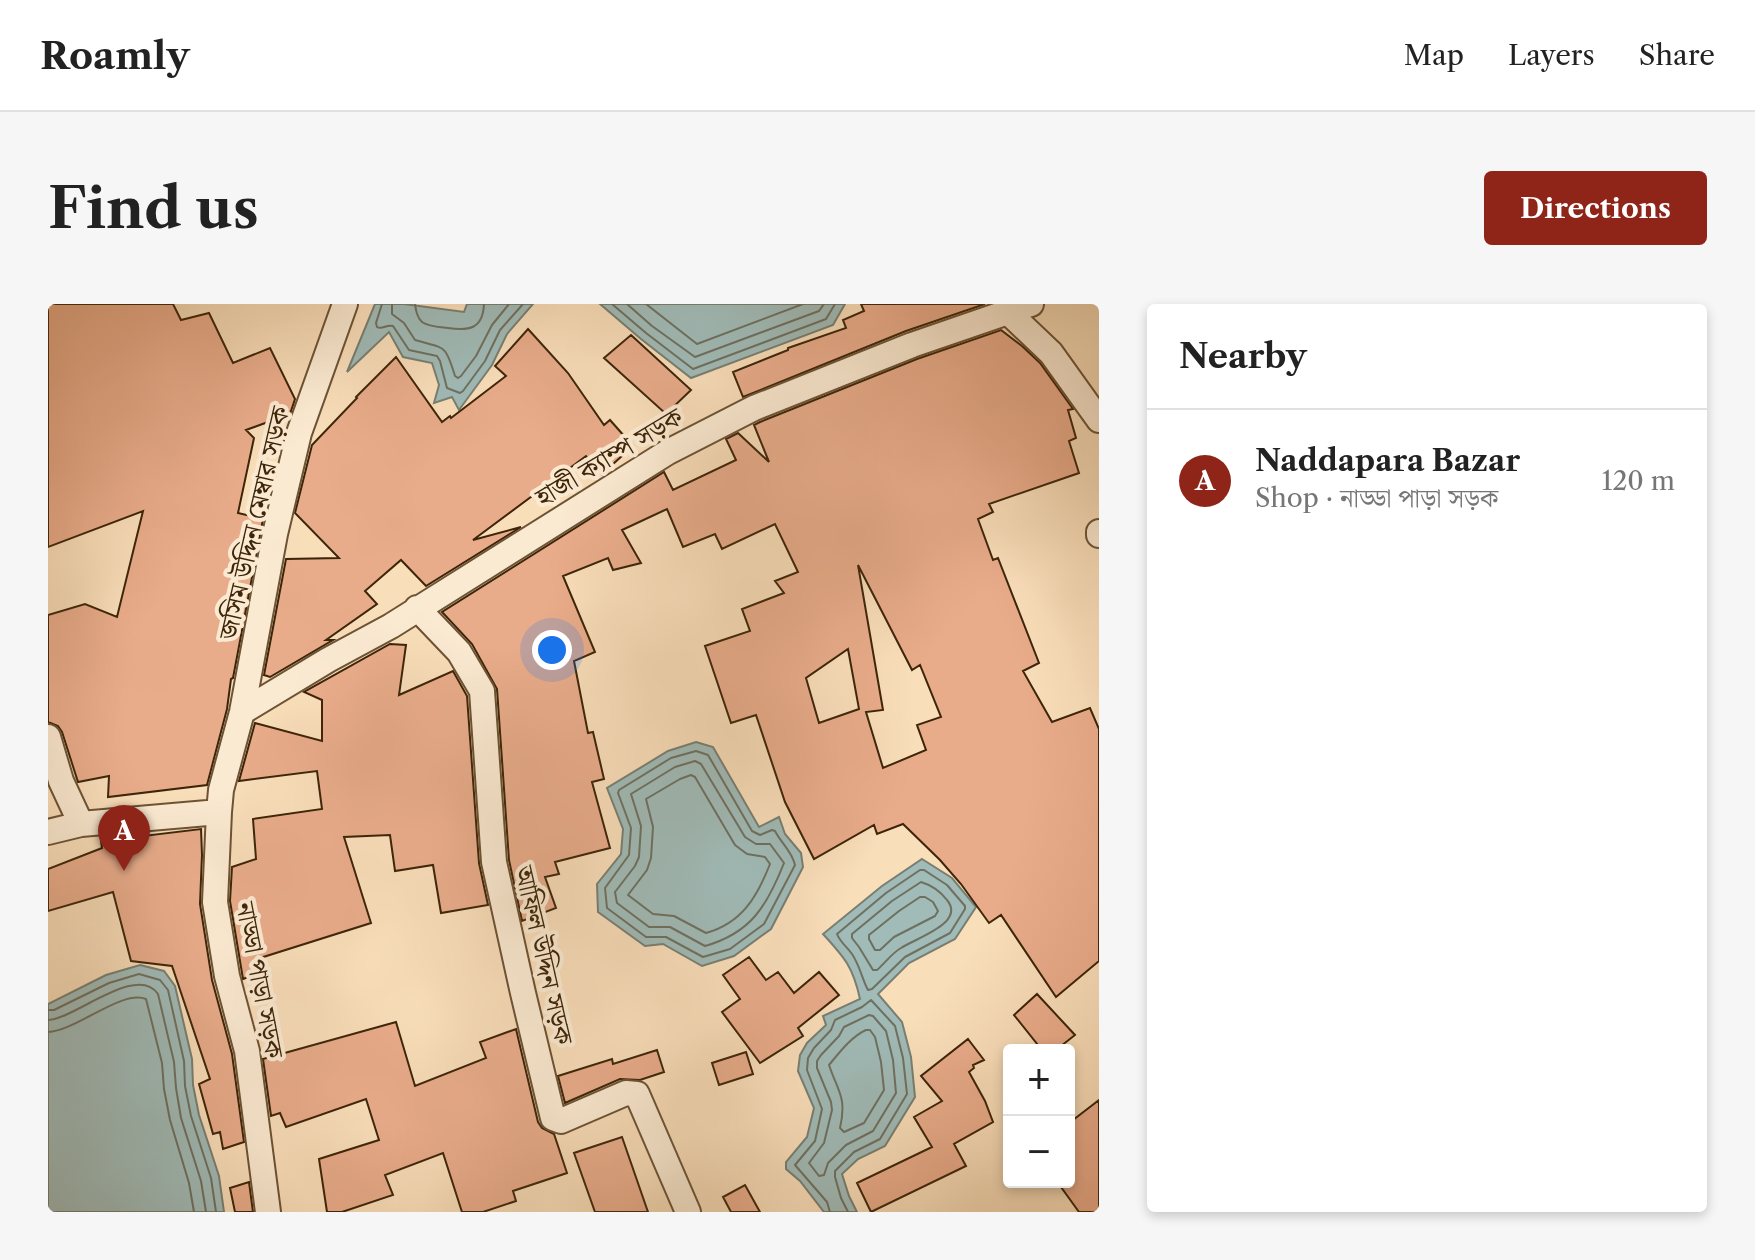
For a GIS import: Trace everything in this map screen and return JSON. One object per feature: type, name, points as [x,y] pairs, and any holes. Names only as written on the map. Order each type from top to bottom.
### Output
[{"type":"street","name":"জসিম উদ্দিন মেম্বার সড়ক","points":[[242,712],[275,534],[299,433],[345,304]]},
{"type":"street","name":"হাজী ক্যাম্প সড়ক","points":[[242,712],[391,626],[668,452],[754,408],[912,345],[1020,308]]},
{"type":"street","points":[[1020,308],[1099,420]]},
{"type":"street","name":"আফিল উদ্দিন সড়ক","points":[[417,608],[459,652],[482,691],[494,862],[553,1118],[561,1121],[626,1093],[637,1094],[688,1212]]},
{"type":"street","name":"নাড্ডা পাড়া সড়ক","points":[[242,712],[221,790],[215,902],[227,976],[247,1051],[268,1212]]},
{"type":"street","points":[[48,737],[61,781],[81,824]]},
{"type":"street","points":[[48,832],[81,824],[219,812]]},
{"type":"water","points":[[375,304],[404,304],[464,312],[467,304],[533,304],[507,334],[492,365],[459,410],[452,397],[434,403],[439,385],[432,363],[403,357],[389,332],[347,372]]},
{"type":"water","points":[[600,304],[845,304],[833,325],[691,378]]},
{"type":"water","points":[[696,742],[713,747],[759,827],[779,817],[785,834],[801,853],[803,867],[771,929],[734,956],[702,966],[663,944],[645,946],[598,912],[597,884],[621,854],[623,829],[607,788],[668,751]]},
{"type":"water","points":[[922,859],[952,878],[976,907],[955,939],[909,963],[878,994],[902,1022],[911,1057],[915,1097],[885,1146],[858,1159],[842,1174],[857,1212],[824,1212],[800,1181],[786,1169],[786,1162],[807,1137],[814,1108],[798,1071],[800,1055],[807,1043],[826,1025],[823,1016],[860,999],[847,964],[823,934],[882,886]]},
{"type":"water","points":[[140,965],[164,971],[175,986],[192,1059],[199,1115],[219,1176],[224,1212],[48,1212],[48,1004],[106,975]]},
{"type":"building","points":[[48,304],[173,304],[181,320],[209,313],[233,363],[270,348],[295,399],[290,414],[246,430],[254,438],[238,513],[263,519],[227,709],[207,785],[108,797],[109,776],[78,782],[62,732],[58,726],[48,722],[48,615],[85,604],[117,617],[143,511],[48,547]]},
{"type":"building","points":[[861,304],[985,304],[906,331],[743,397],[733,372],[788,348],[846,328],[843,320],[864,311]]},
{"type":"building","points":[[528,329],[568,373],[604,425],[610,420],[633,446],[602,474],[586,456],[473,540],[521,527],[426,586],[401,560],[365,591],[377,604],[326,640],[333,640],[270,677],[264,675],[286,559],[339,558],[295,513],[312,445],[396,357],[442,422],[451,418],[506,376],[495,366]]},
{"type":"building","points":[[1001,330],[1040,363],[1073,409],[1068,410],[1076,438],[1069,441],[1079,473],[989,504],[993,512],[978,519],[993,560],[998,558],[1039,663],[1023,671],[1052,722],[1090,708],[1099,729],[1099,961],[1056,997],[1001,915],[989,923],[961,884],[903,824],[877,834],[874,825],[814,859],[785,802],[756,715],[731,723],[705,646],[750,631],[742,609],[784,593],[775,581],[798,572],[775,524],[722,549],[715,534],[683,547],[667,509],[622,530],[641,563],[613,570],[608,558],[563,576],[595,652],[574,661],[588,733],[593,732],[604,779],[592,782],[610,848],[555,862],[559,874],[545,877],[556,908],[522,921],[509,860],[497,689],[472,644],[442,612],[664,472],[673,490],[736,460],[726,439],[738,433],[769,462],[754,425],[917,359]],"holes":[[[858,565],[912,670],[920,665],[941,717],[917,725],[926,750],[883,768],[866,712],[883,710]],[[848,649],[859,709],[819,723],[806,678]]]},
{"type":"building","points":[[631,335],[691,390],[666,414],[604,358]]},
{"type":"building","points":[[390,644],[406,645],[399,695],[453,671],[467,696],[479,863],[488,905],[441,913],[433,865],[395,871],[390,835],[344,837],[371,923],[257,959],[261,972],[243,979],[230,901],[232,867],[256,859],[253,819],[322,809],[317,771],[239,781],[255,723],[322,741],[322,700],[304,692]]},
{"type":"building","points":[[201,829],[200,904],[212,980],[232,1054],[244,1142],[223,1149],[220,1132],[213,1134],[199,1084],[210,1079],[172,966],[131,961],[113,892],[48,911],[48,869],[102,848],[101,841]]},
{"type":"building","points":[[749,957],[766,980],[778,972],[794,993],[819,972],[839,995],[798,1028],[803,1036],[760,1063],[722,1012],[740,999],[723,975]]},
{"type":"building","points":[[1037,994],[1075,1035],[1064,1044],[1037,1044],[1014,1015]]},
{"type":"building","points":[[396,1022],[415,1086],[486,1058],[480,1042],[516,1029],[538,1122],[554,1134],[567,1173],[513,1191],[516,1201],[483,1212],[462,1212],[443,1153],[385,1175],[393,1195],[342,1212],[327,1212],[319,1159],[379,1140],[366,1099],[286,1127],[280,1113],[271,1116],[263,1059]]},
{"type":"building","points":[[968,1039],[984,1060],[973,1065],[969,1072],[993,1122],[954,1144],[966,1166],[871,1212],[857,1183],[932,1147],[914,1117],[942,1101],[921,1076]]},
{"type":"building","points":[[657,1050],[664,1072],[640,1080],[620,1079],[565,1103],[558,1076],[612,1059],[613,1064]]},
{"type":"building","points":[[746,1052],[753,1074],[719,1085],[712,1063]]},
{"type":"building","points":[[1099,1100],[1099,1212],[1079,1212],[1062,1188],[1075,1188],[1075,1118]]},
{"type":"building","points":[[622,1137],[648,1212],[595,1212],[574,1153]]},
{"type":"building","points":[[249,1182],[253,1212],[235,1212],[230,1188]]},
{"type":"building","points":[[745,1185],[760,1212],[731,1212],[723,1197]]},
{"type":"place","name":"Naddapara Bazar","points":[[124,871]]}]
